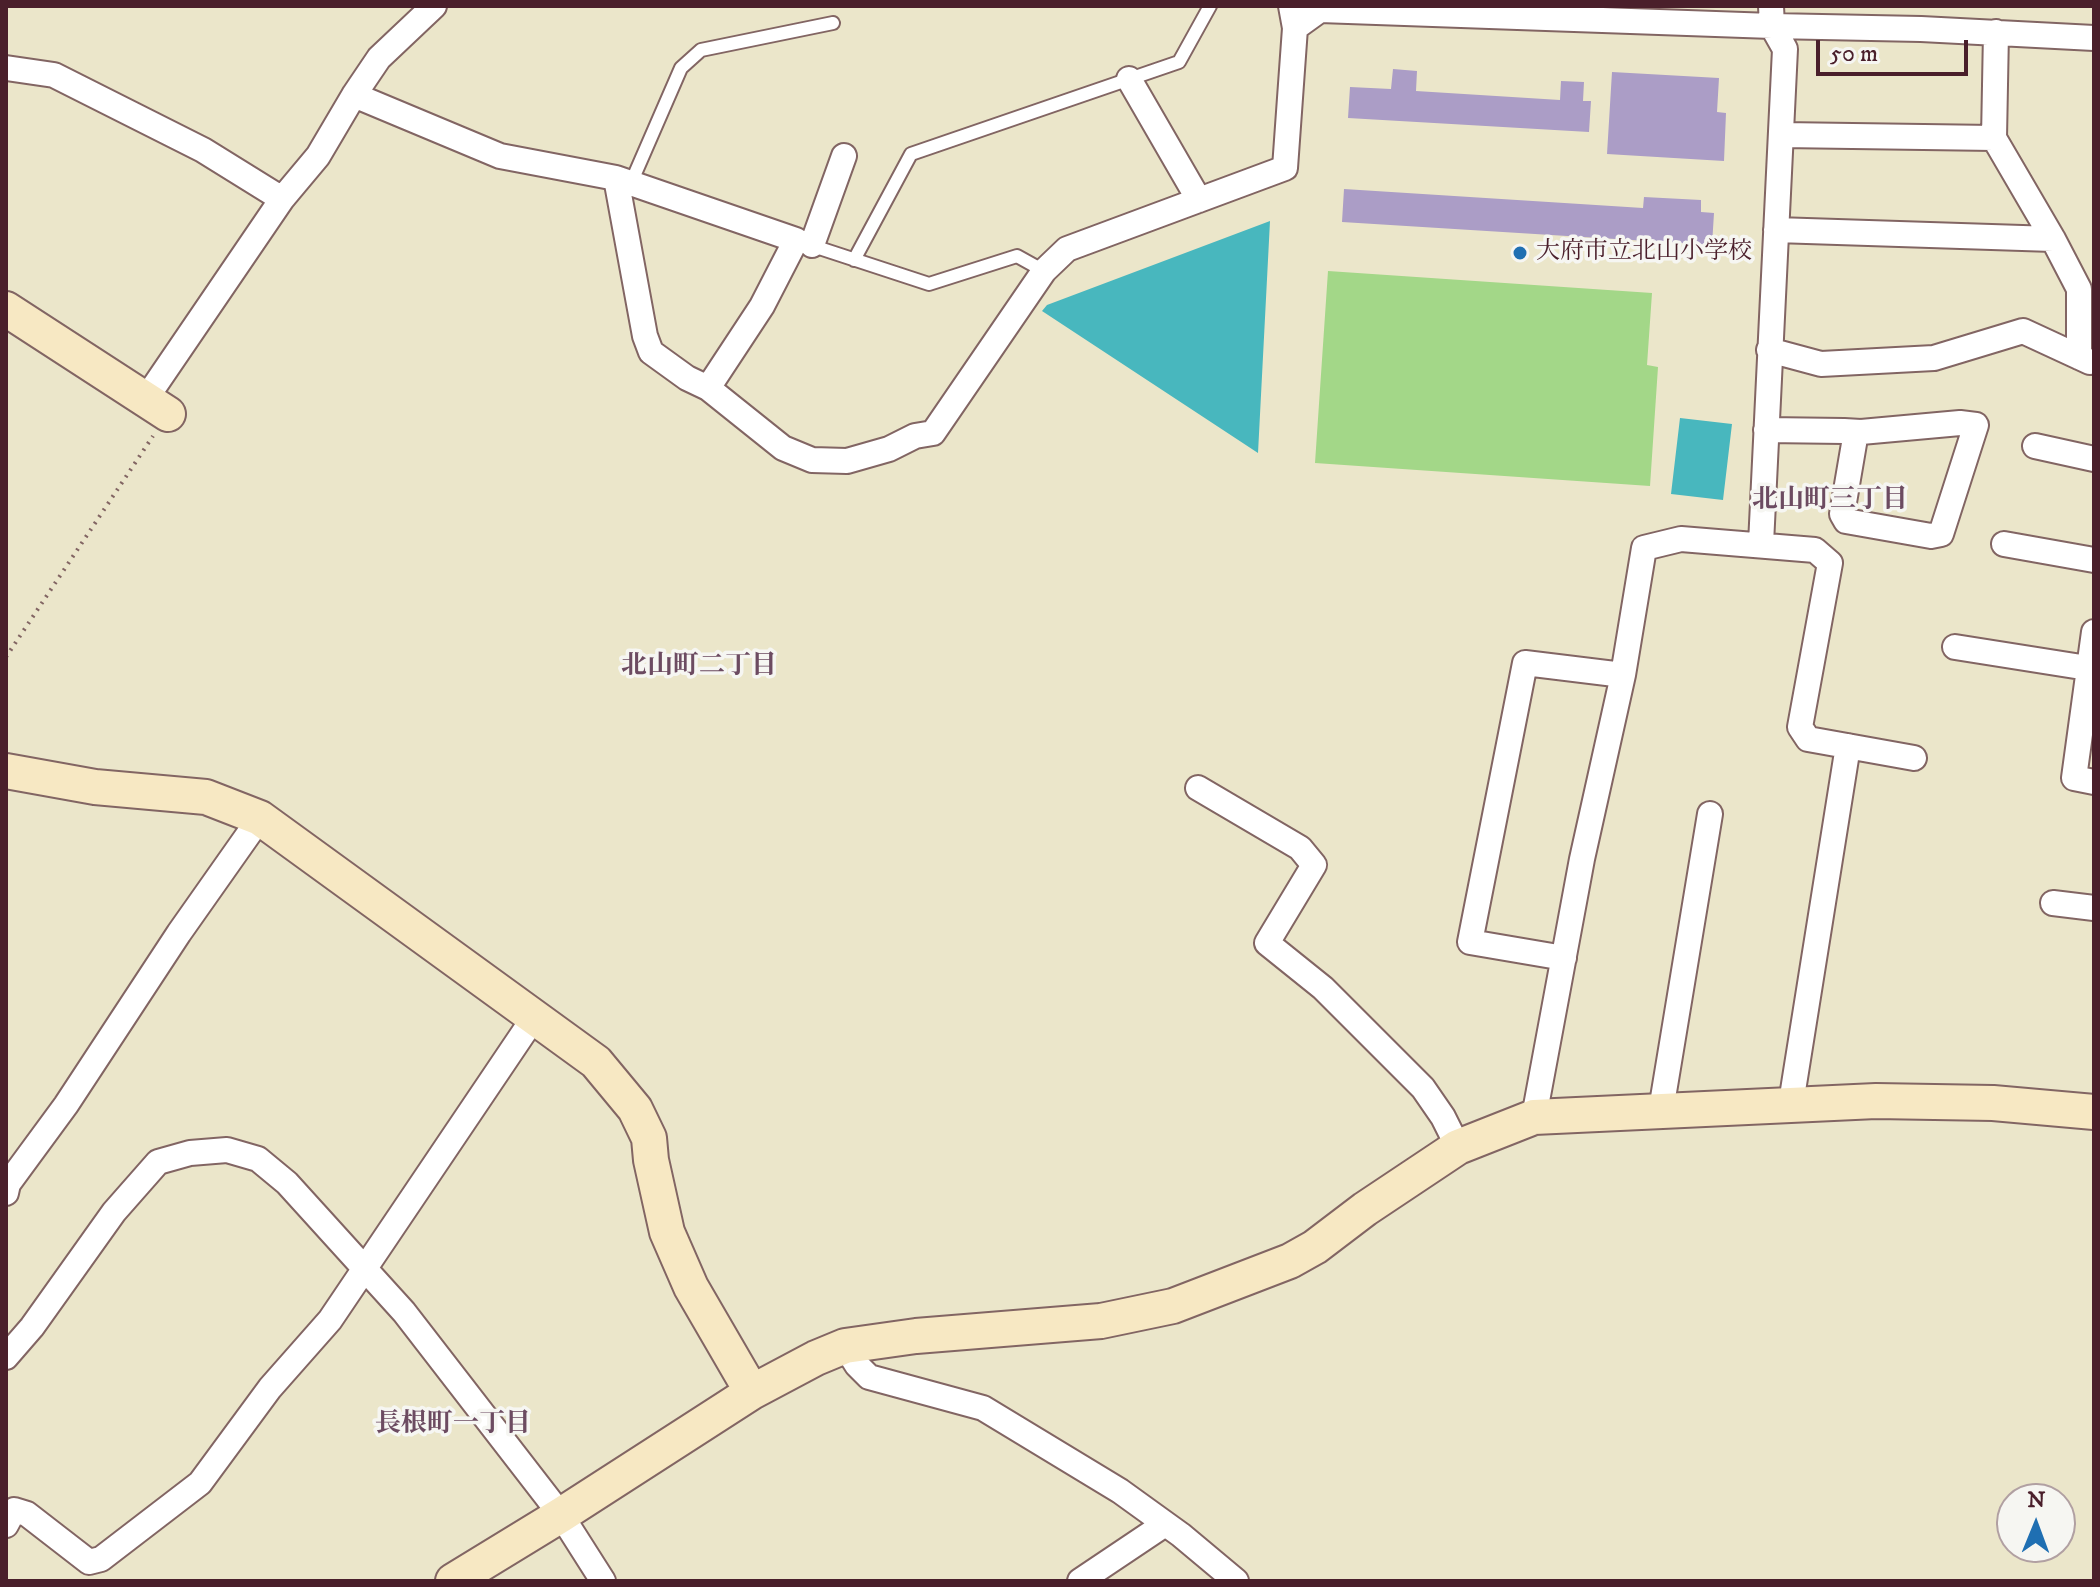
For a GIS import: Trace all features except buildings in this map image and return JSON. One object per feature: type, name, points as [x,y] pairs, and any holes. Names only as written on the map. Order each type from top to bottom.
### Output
[{"type":"street","points":[[6,309],[157,407],[282,199],[318,156],[379,58],[434,6]]},
{"type":"street","points":[[624,180],[645,336],[651,352],[687,378],[708,388],[783,448],[812,460],[847,461],[889,449],[915,436],[933,433],[1044,271],[1067,249],[1285,168],[1293,17],[1320,10],[1356,8],[1922,17],[1996,32],[2094,38]]},
{"type":"street","points":[[1761,544],[1785,49],[1772,16]]},
{"type":"street","points":[[1996,32],[1994,138],[2079,289],[2086,360]]},
{"type":"street","points":[[6,68],[54,75],[203,150],[282,199]]},
{"type":"street","points":[[1129,79],[1199,200]]},
{"type":"street","points":[[354,95],[500,156],[624,180],[804,243]]},
{"type":"street","points":[[1782,135],[1994,138]]},
{"type":"street","points":[[708,388],[804,243],[844,156]]},
{"type":"street","points":[[1776,230],[2053,239]]},
{"type":"street","points":[[1769,350],[1821,364],[1934,358],[2023,331],[2086,360]]},
{"type":"street","points":[[1766,430],[1856,432],[1960,423],[1976,425],[1941,534],[1931,536],[1846,521],[1842,514],[1856,432]]},
{"type":"street","points":[[2035,446],[2094,459]]},
{"type":"street","points":[[1534,1117],[1582,859],[1623,675],[1644,548],[1681,539],[1815,550],[1830,563],[1800,727],[1808,739],[1914,758]]},
{"type":"street","points":[[2004,544],[2094,560]]},
{"type":"street","points":[[2094,632],[2074,778],[2094,782]]},
{"type":"street","points":[[1955,647],[2091,669]]},
{"type":"street","points":[[1564,958],[1470,942],[1525,663],[1623,675]]},
{"type":"street","points":[[1791,1103],[1848,746]]},
{"type":"street","points":[[8,779],[206,797],[260,818],[596,1062],[635,1109],[649,1138],[667,1232],[691,1287],[752,1392]]},
{"type":"street","points":[[1198,788],[1300,848],[1314,865],[1267,943],[1323,988],[1423,1088],[1443,1117],[1458,1147]]},
{"type":"street","points":[[1661,1110],[1710,814]]},
{"type":"street","points":[[6,1193],[8,1184],[66,1105],[161,959],[260,818]]},
{"type":"street","points":[[2053,903],[2094,908]]},
{"type":"street","points":[[6,1525],[14,1510],[27,1514],[89,1562],[101,1559],[200,1483],[270,1388],[330,1320],[535,1016]]},
{"type":"street","points":[[453,1581],[752,1392],[845,1346],[916,1336],[1101,1321],[1173,1306],[1277,1267],[1315,1247],[1365,1209],[1458,1147],[1534,1117],[1876,1101],[1993,1103],[2094,1112]]},
{"type":"street","points":[[6,1357],[32,1327],[137,1183],[158,1162],[190,1153],[227,1150],[258,1159],[287,1183],[404,1312],[561,1515],[603,1581]]},
{"type":"street","points":[[845,1346],[869,1377],[983,1408],[1120,1491],[1236,1581]]},
{"type":"street","points":[[1080,1581],[1165,1524]]},
{"type":"lane","points":[[854,260],[911,154],[1179,62],[1210,6]]},
{"type":"lane","points":[[624,180],[681,68],[701,50],[833,23]]},
{"type":"lane","points":[[804,243],[929,284],[1017,256],[1044,271]]},
{"type":"path","points":[[6,657],[157,407]]},
{"type":"green space","points":[[1328,271],[1652,293],[1647,365],[1658,367],[1650,486],[1315,463]]},
{"type":"water","points":[[1270,221],[1258,453],[1042,311],[1047,305]]},
{"type":"water","points":[[1680,418],[1732,424],[1723,500],[1671,494]]},
{"type":"place","name":"大府市立北山小学校","points":[[1520,253]]},
{"type":"district","name":"北山町三丁目","points":[[1830,502]]},
{"type":"district","name":"北山町二丁目","points":[[699,668]]},
{"type":"district","name":"長根町一丁目","points":[[453,1426]]}]
